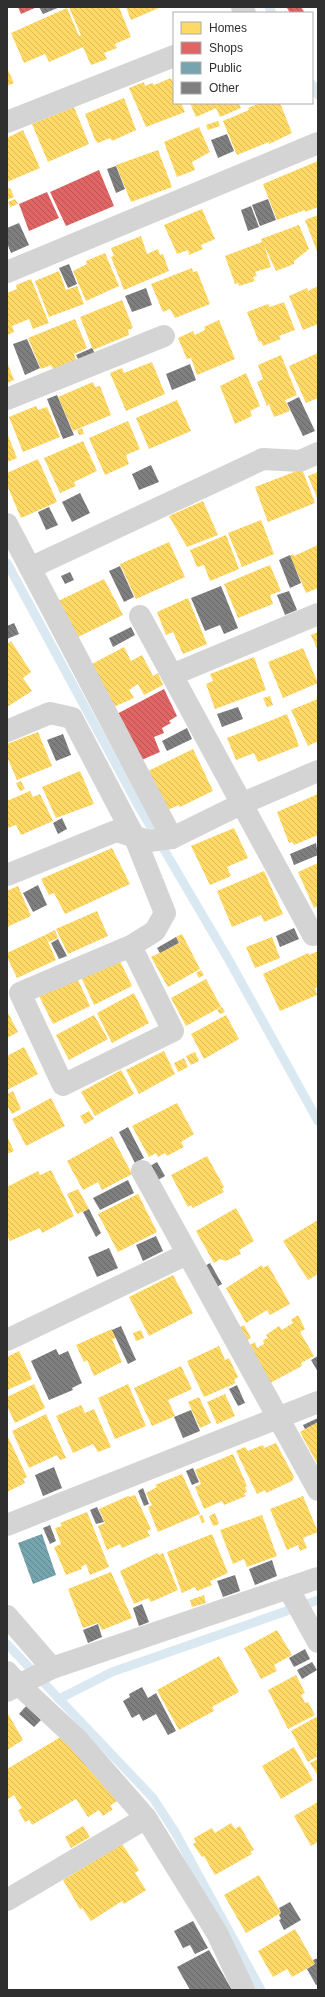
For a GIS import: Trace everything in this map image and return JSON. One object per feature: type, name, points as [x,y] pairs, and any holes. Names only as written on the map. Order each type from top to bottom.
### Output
[{"type":"street","points":[[7,122],[173,56]]},
{"type":"street","points":[[7,272],[318,143]]},
{"type":"street","points":[[7,399],[164,336]]},
{"type":"street","points":[[30,568],[263,459],[300,461],[318,452]]},
{"type":"street","points":[[7,524],[30,568],[156,839],[165,912],[156,931],[131,946],[20,993],[63,1085],[173,1031],[131,946]]},
{"type":"street","points":[[172,675],[318,614]]},
{"type":"street","points":[[140,616],[313,935],[318,932]]},
{"type":"street","points":[[7,731],[50,713],[72,718],[156,839]]},
{"type":"street","points":[[7,875],[116,831],[156,839],[318,771]]},
{"type":"street","points":[[142,1171],[318,1490]]},
{"type":"street","points":[[7,1340],[187,1254]]},
{"type":"street","points":[[7,1525],[279,1419],[318,1402]]},
{"type":"street","points":[[244,1990],[217,1933],[146,1818],[77,1740],[14,1682],[49,1669],[290,1592],[318,1578]]},
{"type":"street","points":[[290,1592],[318,1642]]},
{"type":"street","points":[[7,1616],[49,1669]]},
{"type":"street","points":[[7,1900],[146,1818]]},
{"type":"building: Homes","points":[[69,7],[119,7],[131,37],[115,44],[117,48],[104,53],[107,59],[91,65],[83,47],[49,62],[45,54],[24,63],[11,33],[67,8],[79,36],[81,35]]},
{"type":"building: Homes","points":[[126,7],[161,7],[131,20]]},
{"type":"building: Homes","points":[[7,68],[14,83],[7,86]]},
{"type":"building: Homes","points":[[171,78],[173,83],[173,104],[181,104],[185,112],[146,127],[129,88],[144,82],[145,86],[152,83],[154,85]]},
{"type":"building: Homes","points":[[124,98],[136,130],[112,141],[110,138],[98,143],[95,140],[85,114]]},
{"type":"building: Homes","points":[[190,104],[239,104],[241,108],[220,117],[216,108],[196,117]]},
{"type":"building: Homes","points":[[258,104],[280,104],[292,133],[269,144],[269,142],[237,155],[223,121],[249,110],[248,108]]},
{"type":"building: Homes","points":[[74,107],[89,144],[48,162],[32,124]]},
{"type":"building: Homes","points":[[218,121],[220,126],[208,130],[206,125]]},
{"type":"building: Homes","points":[[199,127],[210,152],[192,162],[195,170],[177,177],[164,142]]},
{"type":"building: Homes","points":[[23,130],[40,168],[7,182],[7,138]]},
{"type":"building: Homes","points":[[158,150],[172,187],[131,202],[116,165]]},
{"type":"building: Homes","points":[[318,161],[318,207],[277,220],[263,184]]},
{"type":"building: Homes","points":[[10,188],[14,197],[7,200],[7,189]]},
{"type":"building: Homes","points":[[15,199],[18,204],[10,207],[8,202]]},
{"type":"building: Homes","points":[[202,209],[215,239],[201,245],[203,249],[189,255],[188,250],[177,254],[164,225]]},
{"type":"building: Homes","points":[[318,215],[318,254],[305,220]]},
{"type":"building: Homes","points":[[299,225],[309,249],[294,261],[294,264],[276,271],[264,245],[271,267],[255,272],[257,276],[253,277],[255,281],[239,286],[238,283],[235,284],[225,256],[262,242],[261,239]]},
{"type":"building: Homes","points":[[141,236],[147,254],[158,249],[160,255],[163,254],[169,271],[124,290],[111,257],[114,256],[111,248]]},
{"type":"building: Homes","points":[[105,253],[119,286],[86,301],[73,271],[87,264],[86,261]]},
{"type":"building: Homes","points":[[192,268],[193,272],[197,271],[210,304],[175,318],[170,309],[163,312],[151,284]]},
{"type":"building: Homes","points":[[59,271],[66,290],[77,286],[84,304],[49,317],[35,281]]},
{"type":"building: Homes","points":[[31,279],[49,323],[33,329],[29,319],[12,326],[14,332],[7,335],[7,293],[17,289],[16,285]]},
{"type":"building: Homes","points":[[318,286],[318,324],[303,330],[289,296],[307,288],[308,291]]},
{"type":"building: Homes","points":[[122,300],[133,328],[128,330],[129,335],[93,350],[80,317]]},
{"type":"building: Homes","points":[[284,302],[295,330],[279,336],[281,339],[263,346],[261,341],[259,342],[247,312],[268,304],[270,307]]},
{"type":"building: Homes","points":[[75,319],[87,348],[74,354],[76,360],[53,369],[51,365],[41,369],[28,338]]},
{"type":"building: Homes","points":[[219,320],[235,359],[197,375],[191,358],[187,359],[178,338],[193,331],[195,335],[205,330],[204,327]]},
{"type":"building: Homes","points":[[318,353],[318,398],[306,403],[289,366]]},
{"type":"building: Homes","points":[[281,355],[297,395],[285,400],[290,411],[274,417],[269,404],[267,406],[257,382],[263,379],[258,365]]},
{"type":"building: Homes","points":[[7,362],[14,380],[7,383]]},
{"type":"building: Homes","points":[[152,362],[165,394],[126,411],[110,373],[122,368],[124,373]]},
{"type":"building: Homes","points":[[246,373],[260,406],[250,411],[252,416],[235,424],[220,386]]},
{"type":"building: Homes","points":[[93,382],[95,387],[100,386],[111,415],[73,431],[58,397]]},
{"type":"building: Homes","points":[[177,400],[191,431],[149,449],[136,418]]},
{"type":"building: Homes","points":[[36,406],[38,410],[47,407],[60,437],[23,452],[9,417]]},
{"type":"building: Homes","points":[[128,421],[140,449],[126,455],[129,464],[105,475],[89,438]]},
{"type":"building: Homes","points":[[82,428],[84,434],[79,435],[77,430]]},
{"type":"building: Homes","points":[[7,433],[17,458],[7,462]]},
{"type":"building: Homes","points":[[83,441],[97,471],[74,482],[76,486],[60,493],[44,458]]},
{"type":"building: Homes","points":[[38,459],[57,502],[21,518],[7,485],[7,473]]},
{"type":"building: Homes","points":[[302,469],[315,503],[268,522],[255,487]]},
{"type":"building: Homes","points":[[318,472],[318,500],[308,476]]},
{"type":"building: Homes","points":[[203,501],[218,535],[187,547],[169,516]]},
{"type":"building: Homes","points":[[261,520],[274,554],[242,567],[228,533]]},
{"type":"building: Homes","points":[[226,535],[239,569],[210,581],[204,565],[197,567],[190,550]]},
{"type":"building: Homes","points":[[169,542],[185,577],[136,599],[120,564]]},
{"type":"building: Homes","points":[[318,545],[318,588],[306,593],[290,556],[293,554],[294,556]]},
{"type":"building: Homes","points":[[270,565],[281,591],[270,595],[273,604],[238,618],[224,584]]},
{"type":"building: Homes","points":[[104,579],[123,615],[72,640],[54,603]]},
{"type":"building: Homes","points":[[188,598],[207,644],[183,654],[173,632],[166,635],[157,612]]},
{"type":"building: Homes","points":[[318,632],[318,651],[311,635]]},
{"type":"building: Homes","points":[[11,641],[31,672],[23,678],[32,691],[7,707],[7,644]]},
{"type":"building: Homes","points":[[124,647],[131,661],[142,655],[153,676],[158,673],[163,685],[144,695],[138,684],[129,690],[134,698],[109,709],[92,664]]},
{"type":"building: Homes","points":[[303,648],[318,683],[283,698],[268,662]]},
{"type":"building: Homes","points":[[254,657],[266,690],[215,709],[206,684],[213,681],[210,674]]},
{"type":"building: Homes","points":[[270,696],[273,705],[267,707],[263,698]]},
{"type":"building: Homes","points":[[318,699],[318,741],[308,746],[291,710]]},
{"type":"building: Homes","points":[[287,714],[299,746],[258,762],[254,753],[236,760],[227,738]]},
{"type":"building: Homes","points":[[38,732],[52,766],[17,780],[7,757],[7,744]]},
{"type":"building: Homes","points":[[193,749],[213,791],[180,807],[179,805],[163,812],[144,773]]},
{"type":"building: Homes","points":[[80,771],[94,804],[56,818],[42,787]]},
{"type":"building: Homes","points":[[21,781],[25,789],[20,791],[16,783]]},
{"type":"building: Homes","points":[[30,791],[33,797],[40,794],[53,821],[21,835],[16,825],[7,828],[7,801]]},
{"type":"building: Homes","points":[[318,794],[318,835],[294,845],[292,842],[289,843],[277,812]]},
{"type":"building: Homes","points":[[234,828],[248,858],[227,867],[231,876],[210,885],[191,846]]},
{"type":"building: Homes","points":[[112,848],[130,884],[65,914],[54,893],[49,895],[41,879]]},
{"type":"building: Homes","points":[[318,863],[318,906],[314,908],[298,872]]},
{"type":"building: Homes","points":[[264,871],[283,914],[264,922],[261,915],[232,927],[217,891]]},
{"type":"building: Homes","points":[[18,886],[31,916],[7,927],[7,891]]},
{"type":"building: Homes","points":[[97,911],[108,936],[68,954],[56,929]]},
{"type":"building: Homes","points":[[55,930],[58,938],[49,942],[45,935]]},
{"type":"building: Homes","points":[[182,934],[200,969],[168,987],[151,957],[180,943],[176,937]]},
{"type":"building: Homes","points":[[45,935],[56,960],[17,978],[7,957],[7,953]]},
{"type":"building: Homes","points":[[272,937],[280,958],[255,968],[246,947]]},
{"type":"building: Homes","points":[[318,951],[318,987],[315,988],[317,995],[280,1011],[263,974],[308,953],[309,955]]},
{"type":"building: Homes","points":[[119,959],[132,986],[94,1005],[81,977]]},
{"type":"building: Homes","points":[[201,970],[204,975],[199,978],[196,973]]},
{"type":"building: Homes","points":[[77,978],[90,1006],[53,1024],[39,996]]},
{"type":"building: Homes","points":[[206,979],[221,1007],[186,1026],[171,998]]},
{"type":"building: Homes","points":[[134,993],[149,1023],[112,1043],[97,1013]]},
{"type":"building: Homes","points":[[222,1007],[225,1012],[220,1014],[217,1010]]},
{"type":"building: Homes","points":[[7,1011],[18,1032],[7,1038]]},
{"type":"building: Homes","points":[[94,1015],[108,1039],[69,1060],[56,1035]]},
{"type":"building: Homes","points":[[226,1015],[239,1039],[204,1059],[191,1034]]},
{"type":"building: Homes","points":[[24,1047],[38,1074],[7,1090],[7,1056]]},
{"type":"building: Homes","points":[[164,1051],[175,1074],[139,1094],[126,1070]]},
{"type":"building: Homes","points":[[195,1052],[199,1061],[191,1065],[186,1056]]},
{"type":"building: Homes","points":[[184,1058],[188,1067],[178,1072],[174,1063]]},
{"type":"building: Homes","points":[[121,1070],[134,1094],[95,1116],[81,1092]]},
{"type":"building: Homes","points":[[13,1091],[21,1109],[12,1114],[7,1105],[7,1094]]},
{"type":"building: Homes","points":[[51,1098],[65,1126],[26,1146],[12,1119]]},
{"type":"building: Homes","points":[[177,1103],[194,1134],[181,1142],[184,1147],[167,1156],[165,1153],[158,1157],[156,1153],[149,1157],[132,1126]]},
{"type":"building: Homes","points":[[89,1111],[94,1119],[85,1124],[80,1116]]},
{"type":"building: Homes","points":[[7,1136],[14,1151],[7,1154]]},
{"type":"building: Homes","points":[[112,1136],[132,1174],[102,1190],[98,1182],[83,1190],[67,1161]]},
{"type":"building: Homes","points":[[207,1156],[224,1187],[222,1189],[224,1192],[193,1208],[191,1205],[188,1207],[171,1175]]},
{"type":"building: Homes","points":[[51,1170],[74,1216],[42,1233],[40,1228],[10,1241],[7,1235],[7,1187],[38,1171],[40,1175]]},
{"type":"building: Homes","points":[[78,1189],[89,1209],[77,1214],[67,1194]]},
{"type":"building: Homes","points":[[138,1194],[157,1232],[118,1252],[98,1214]]},
{"type":"building: Homes","points":[[236,1208],[254,1241],[239,1250],[241,1254],[226,1261],[220,1259],[214,1263],[196,1231]]},
{"type":"building: Homes","points":[[318,1220],[318,1274],[308,1280],[283,1241]]},
{"type":"building: Homes","points":[[262,1265],[263,1268],[268,1265],[290,1304],[270,1315],[267,1310],[246,1323],[226,1288]]},
{"type":"building: Homes","points":[[173,1275],[193,1313],[149,1336],[129,1297]]},
{"type":"building: Homes","points":[[298,1315],[305,1329],[300,1332],[314,1356],[301,1363],[302,1366],[270,1383],[248,1346],[255,1342],[257,1348],[264,1344],[263,1340],[268,1338],[266,1335],[279,1326],[282,1330],[293,1323],[291,1320]]},
{"type":"building: Homes","points":[[244,1325],[251,1338],[244,1342],[237,1329]]},
{"type":"building: Homes","points":[[112,1329],[116,1338],[112,1339],[122,1362],[94,1376],[87,1360],[84,1362],[76,1345]]},
{"type":"building: Homes","points":[[141,1330],[144,1338],[136,1341],[133,1333]]},
{"type":"building: Homes","points":[[219,1346],[225,1360],[229,1358],[238,1377],[234,1380],[236,1383],[204,1397],[187,1361]]},
{"type":"building: Homes","points":[[19,1351],[32,1379],[7,1390],[7,1357]]},
{"type":"building: Homes","points":[[181,1366],[192,1389],[168,1400],[175,1416],[152,1426],[134,1388]]},
{"type":"building: Homes","points":[[34,1384],[45,1408],[15,1423],[7,1406],[7,1397]]},
{"type":"building: Homes","points":[[128,1384],[146,1426],[115,1439],[98,1398]]},
{"type":"building: Homes","points":[[225,1394],[235,1416],[217,1424],[207,1402]]},
{"type":"building: Homes","points":[[199,1397],[211,1423],[200,1428],[188,1402]]},
{"type":"building: Homes","points":[[81,1405],[85,1413],[94,1409],[111,1447],[98,1452],[93,1444],[73,1453],[56,1416]]},
{"type":"building: Homes","points":[[46,1414],[66,1458],[60,1460],[57,1455],[29,1468],[12,1431]]},
{"type":"building: Homes","points":[[318,1422],[318,1465],[300,1432]]},
{"type":"building: Homes","points":[[7,1435],[27,1477],[23,1479],[25,1483],[7,1492]]},
{"type":"building: Homes","points":[[276,1443],[294,1477],[292,1481],[266,1493],[265,1490],[257,1494],[236,1451],[245,1447],[248,1451],[263,1445],[264,1448]]},
{"type":"building: Homes","points":[[233,1454],[247,1486],[245,1487],[247,1492],[244,1493],[246,1496],[224,1505],[222,1501],[204,1509],[195,1487],[201,1484],[195,1470]]},
{"type":"building: Homes","points":[[182,1474],[200,1514],[158,1532],[148,1507],[152,1505],[146,1493],[157,1487],[155,1485]]},
{"type":"building: Homes","points":[[135,1495],[151,1529],[147,1531],[150,1536],[122,1548],[120,1544],[107,1550],[98,1526],[105,1523],[99,1509],[128,1496]]},
{"type":"building: Homes","points":[[303,1496],[318,1532],[303,1538],[307,1548],[300,1551],[298,1545],[287,1550],[270,1509]]},
{"type":"building: Homes","points":[[87,1512],[109,1567],[90,1575],[86,1564],[81,1567],[82,1569],[66,1575],[54,1547],[61,1544],[55,1528],[62,1526],[60,1523]]},
{"type":"building: Homes","points":[[215,1513],[219,1524],[213,1526],[209,1516]]},
{"type":"building: Homes","points":[[202,1515],[205,1522],[202,1523],[199,1516]]},
{"type":"building: Homes","points":[[262,1515],[277,1556],[247,1567],[244,1559],[233,1564],[220,1530]]},
{"type":"building: Homes","points":[[212,1534],[228,1573],[210,1581],[212,1585],[197,1591],[195,1587],[182,1593],[167,1552]]},
{"type":"building: Homes","points":[[157,1553],[159,1555],[163,1553],[178,1590],[151,1602],[148,1598],[134,1604],[120,1571]]},
{"type":"building: Homes","points":[[111,1572],[132,1618],[102,1630],[98,1623],[83,1628],[68,1589]]},
{"type":"building: Homes","points":[[204,1595],[206,1603],[192,1607],[190,1600]]},
{"type":"building: Homes","points":[[277,1630],[292,1655],[274,1665],[277,1671],[261,1679],[244,1648]]},
{"type":"building: Homes","points":[[219,1656],[239,1692],[212,1707],[214,1711],[179,1730],[157,1690]]},
{"type":"building: Homes","points":[[296,1675],[305,1693],[301,1695],[305,1703],[308,1702],[315,1715],[288,1729],[268,1690]]},
{"type":"building: Homes","points":[[7,1712],[23,1740],[7,1750]]},
{"type":"building: Homes","points":[[318,1716],[318,1750],[316,1751],[318,1756],[308,1762],[291,1731]]},
{"type":"building: Homes","points":[[64,1735],[117,1801],[110,1806],[113,1809],[103,1816],[99,1810],[88,1817],[76,1799],[32,1825],[29,1820],[25,1822],[18,1810],[22,1808],[14,1795],[8,1799],[7,1798],[7,1769]]},
{"type":"building: Homes","points":[[294,1747],[313,1780],[281,1799],[262,1766]]},
{"type":"building: Homes","points":[[318,1759],[318,1776],[310,1763]]},
{"type":"building: Homes","points":[[318,1802],[318,1842],[311,1846],[294,1816]]},
{"type":"building: Homes","points":[[231,1823],[235,1829],[240,1826],[254,1850],[250,1852],[252,1854],[215,1875],[204,1856],[202,1857],[193,1844],[196,1842],[194,1838],[212,1828],[215,1833]]},
{"type":"building: Homes","points":[[83,1826],[90,1837],[71,1848],[65,1837]]},
{"type":"building: Homes","points":[[122,1844],[139,1870],[135,1873],[146,1890],[124,1904],[122,1901],[91,1921],[82,1908],[80,1909],[63,1880]]},
{"type":"building: Homes","points":[[259,1875],[281,1913],[246,1933],[224,1895]]},
{"type":"building: Homes","points":[[295,1929],[315,1964],[292,1977],[287,1969],[273,1977],[258,1951]]},
{"type":"building: Shops","points":[[18,7],[37,7],[21,14]]},
{"type":"building: Shops","points":[[301,7],[304,12],[289,12],[287,8]]},
{"type":"building: Shops","points":[[99,170],[114,206],[66,226],[50,192]]},
{"type":"building: Shops","points":[[47,192],[59,218],[29,231],[19,204]]},
{"type":"building: Shops","points":[[164,689],[177,716],[169,721],[171,723],[162,728],[164,733],[154,737],[160,752],[137,762],[113,716]]},
{"type":"building: Public","points":[[42,1534],[56,1575],[33,1584],[18,1543]]},
{"type":"building: Other","points":[[39,7],[60,7],[43,14]]},
{"type":"building: Other","points":[[227,134],[234,151],[218,158],[211,140]]},
{"type":"building: Other","points":[[116,166],[125,189],[116,193],[107,169]]},
{"type":"building: Other","points":[[268,199],[276,220],[260,226],[252,205]]},
{"type":"building: Other","points":[[251,206],[259,227],[248,231],[241,210]]},
{"type":"building: Other","points":[[19,223],[29,245],[11,253],[7,243],[7,228]]},
{"type":"building: Other","points":[[69,264],[77,284],[68,288],[59,268]]},
{"type":"building: Other","points":[[146,288],[152,305],[132,312],[125,296]]},
{"type":"building: Other","points":[[27,339],[40,368],[25,375],[13,344]]},
{"type":"building: Other","points":[[92,348],[95,354],[79,361],[76,355]]},
{"type":"building: Other","points":[[190,364],[196,380],[172,390],[166,374]]},
{"type":"building: Other","points":[[57,395],[74,435],[63,439],[47,399]]},
{"type":"building: Other","points":[[299,397],[315,431],[303,436],[287,403]]},
{"type":"building: Other","points":[[151,465],[159,482],[139,490],[132,474]]},
{"type":"building: Other","points":[[80,493],[90,513],[72,522],[62,502]]},
{"type":"building: Other","points":[[49,507],[58,525],[46,530],[38,512]]},
{"type":"building: Other","points":[[290,555],[301,583],[290,588],[279,560]]},
{"type":"building: Other","points":[[120,566],[134,597],[124,602],[109,571]]},
{"type":"building: Other","points":[[70,572],[74,580],[65,584],[61,576]]},
{"type":"building: Other","points":[[221,586],[238,628],[224,634],[220,625],[205,631],[191,598]]},
{"type":"building: Other","points":[[289,591],[297,610],[285,615],[277,595]]},
{"type":"building: Other","points":[[14,623],[19,634],[7,639],[7,626]]},
{"type":"building: Other","points":[[131,627],[135,635],[113,647],[109,638]]},
{"type":"building: Other","points":[[238,707],[243,719],[222,727],[217,714]]},
{"type":"building: Other","points":[[187,728],[192,739],[167,751],[162,741]]},
{"type":"building: Other","points":[[63,734],[71,755],[56,761],[47,740]]},
{"type":"building: Other","points":[[62,818],[67,829],[58,834],[53,823]]},
{"type":"building: Other","points":[[316,843],[318,855],[294,865],[290,854]]},
{"type":"building: Other","points":[[38,885],[47,905],[33,912],[23,893]]},
{"type":"building: Other","points":[[294,928],[299,939],[280,947],[276,936]]},
{"type":"building: Other","points":[[176,937],[179,943],[160,953],[157,948]]},
{"type":"building: Other","points":[[58,939],[67,956],[59,959],[51,943]]},
{"type":"building: Other","points":[[128,1127],[144,1158],[135,1163],[119,1132]]},
{"type":"building: Other","points":[[157,1162],[165,1176],[158,1180],[150,1166]]},
{"type":"building: Other","points":[[128,1180],[134,1193],[100,1210],[93,1198]]},
{"type":"building: Other","points":[[89,1209],[101,1233],[96,1237],[83,1212]]},
{"type":"building: Other","points":[[156,1236],[163,1251],[143,1261],[136,1245]]},
{"type":"building: Other","points":[[109,1248],[118,1268],[97,1277],[88,1257]]},
{"type":"building: Other","points":[[210,1263],[222,1284],[215,1288],[203,1267]]},
{"type":"building: Other","points":[[121,1326],[136,1360],[128,1364],[112,1330]]},
{"type":"building: Other","points":[[56,1349],[59,1355],[68,1351],[82,1383],[72,1388],[73,1390],[49,1400],[31,1361]]},
{"type":"building: Other","points":[[318,1356],[318,1372],[311,1360]]},
{"type":"building: Other","points":[[237,1385],[245,1403],[238,1406],[229,1389]]},
{"type":"building: Other","points":[[191,1410],[200,1431],[183,1438],[174,1417]]},
{"type":"building: Other","points":[[318,1418],[318,1422],[305,1429],[303,1425]]},
{"type":"building: Other","points":[[54,1467],[62,1488],[43,1496],[35,1475]]},
{"type":"building: Other","points":[[193,1468],[199,1482],[192,1485],[186,1471]]},
{"type":"building: Other","points":[[143,1488],[149,1504],[144,1506],[138,1491]]},
{"type":"building: Other","points":[[97,1507],[104,1522],[96,1524],[90,1510]]},
{"type":"building: Other","points":[[50,1525],[56,1541],[50,1544],[43,1528]]},
{"type":"building: Other","points":[[272,1560],[277,1576],[255,1585],[249,1569]]},
{"type":"building: Other","points":[[235,1575],[240,1591],[223,1597],[217,1581]]},
{"type":"building: Other","points":[[142,1604],[149,1622],[139,1626],[133,1608]]},
{"type":"building: Other","points":[[98,1624],[102,1637],[88,1643],[83,1630]]},
{"type":"building: Other","points":[[305,1649],[310,1659],[294,1667],[289,1658]]},
{"type":"building: Other","points":[[312,1662],[317,1670],[302,1679],[297,1670]]},
{"type":"building: Other","points":[[142,1687],[148,1698],[156,1693],[176,1731],[168,1735],[156,1714],[143,1721],[139,1714],[132,1718],[123,1701],[130,1697],[129,1694]]},
{"type":"building: Other","points":[[27,1705],[43,1718],[34,1727],[19,1714]]},
{"type":"building: Other","points":[[290,1902],[301,1920],[284,1930],[279,1920],[281,1919],[279,1915],[281,1913],[279,1908]]},
{"type":"building: Other","points":[[193,1921],[208,1948],[195,1954],[190,1945],[183,1948],[174,1931]]},
{"type":"building: Other","points":[[209,1950],[232,1990],[190,1990],[177,1967]]},
{"type":"building: Other","points":[[318,1958],[318,1984],[316,1985],[307,1969],[315,1964],[313,1960]]},
{"type":"waterway","points":[[269,7],[272,12]]},
{"type":"waterway","points":[[313,86],[318,95]]},
{"type":"waterway","points":[[7,563],[139,807],[230,962],[318,1121]]},
{"type":"waterway","points":[[59,1699],[112,1672],[318,1600]]},
{"type":"waterway","points":[[7,1644],[153,1798],[175,1832],[261,1990]]}]
